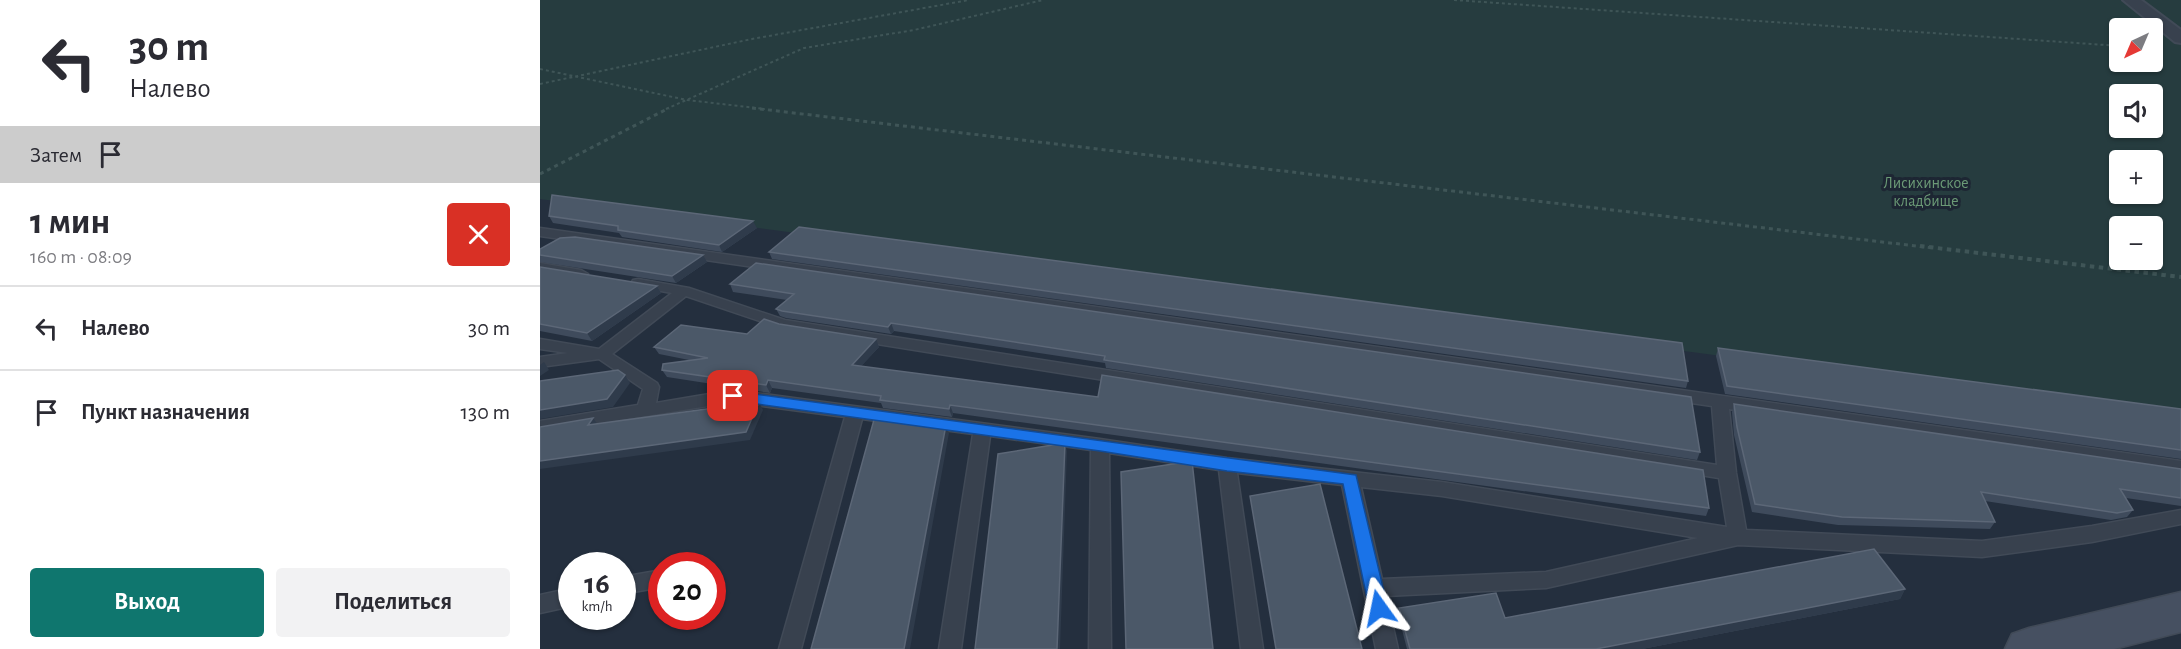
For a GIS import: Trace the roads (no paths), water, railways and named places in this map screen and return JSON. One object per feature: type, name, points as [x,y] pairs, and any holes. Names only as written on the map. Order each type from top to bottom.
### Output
[{"type":"main road","points":[[2029,649],[2181,612]]},
{"type":"street","points":[[2131,0],[2181,38]]},
{"type":"lane","points":[[540,232],[2181,468]]},
{"type":"lane","points":[[549,247],[568,235]]},
{"type":"lane","points":[[540,267],[595,276]]},
{"type":"lane","points":[[617,280],[684,291],[783,324],[1727,473]]},
{"type":"lane","points":[[540,362],[602,354],[684,291]]},
{"type":"lane","points":[[540,344],[602,354],[651,387],[650,398],[644,411]]},
{"type":"lane","points":[[540,427],[733,396],[1100,445],[1227,465],[1442,489],[1738,537],[1983,549],[2092,534],[2181,517]]},
{"type":"lane","points":[[1720,401],[1727,473],[1738,537]]},
{"type":"lane","points":[[790,649],[855,413]]},
{"type":"lane","points":[[950,649],[982,430]]},
{"type":"lane","points":[[1100,445],[1100,649]]},
{"type":"lane","points":[[1227,465],[1252,649]]},
{"type":"lane","points":[[1350,479],[1388,649]]},
{"type":"lane","points":[[1375,588],[1546,580],[1738,537]]},
{"type":"lane","points":[[540,604],[558,600]]},
{"type":"park label","name":"Лисихинское кладбище","points":[[1926,191]]}]
